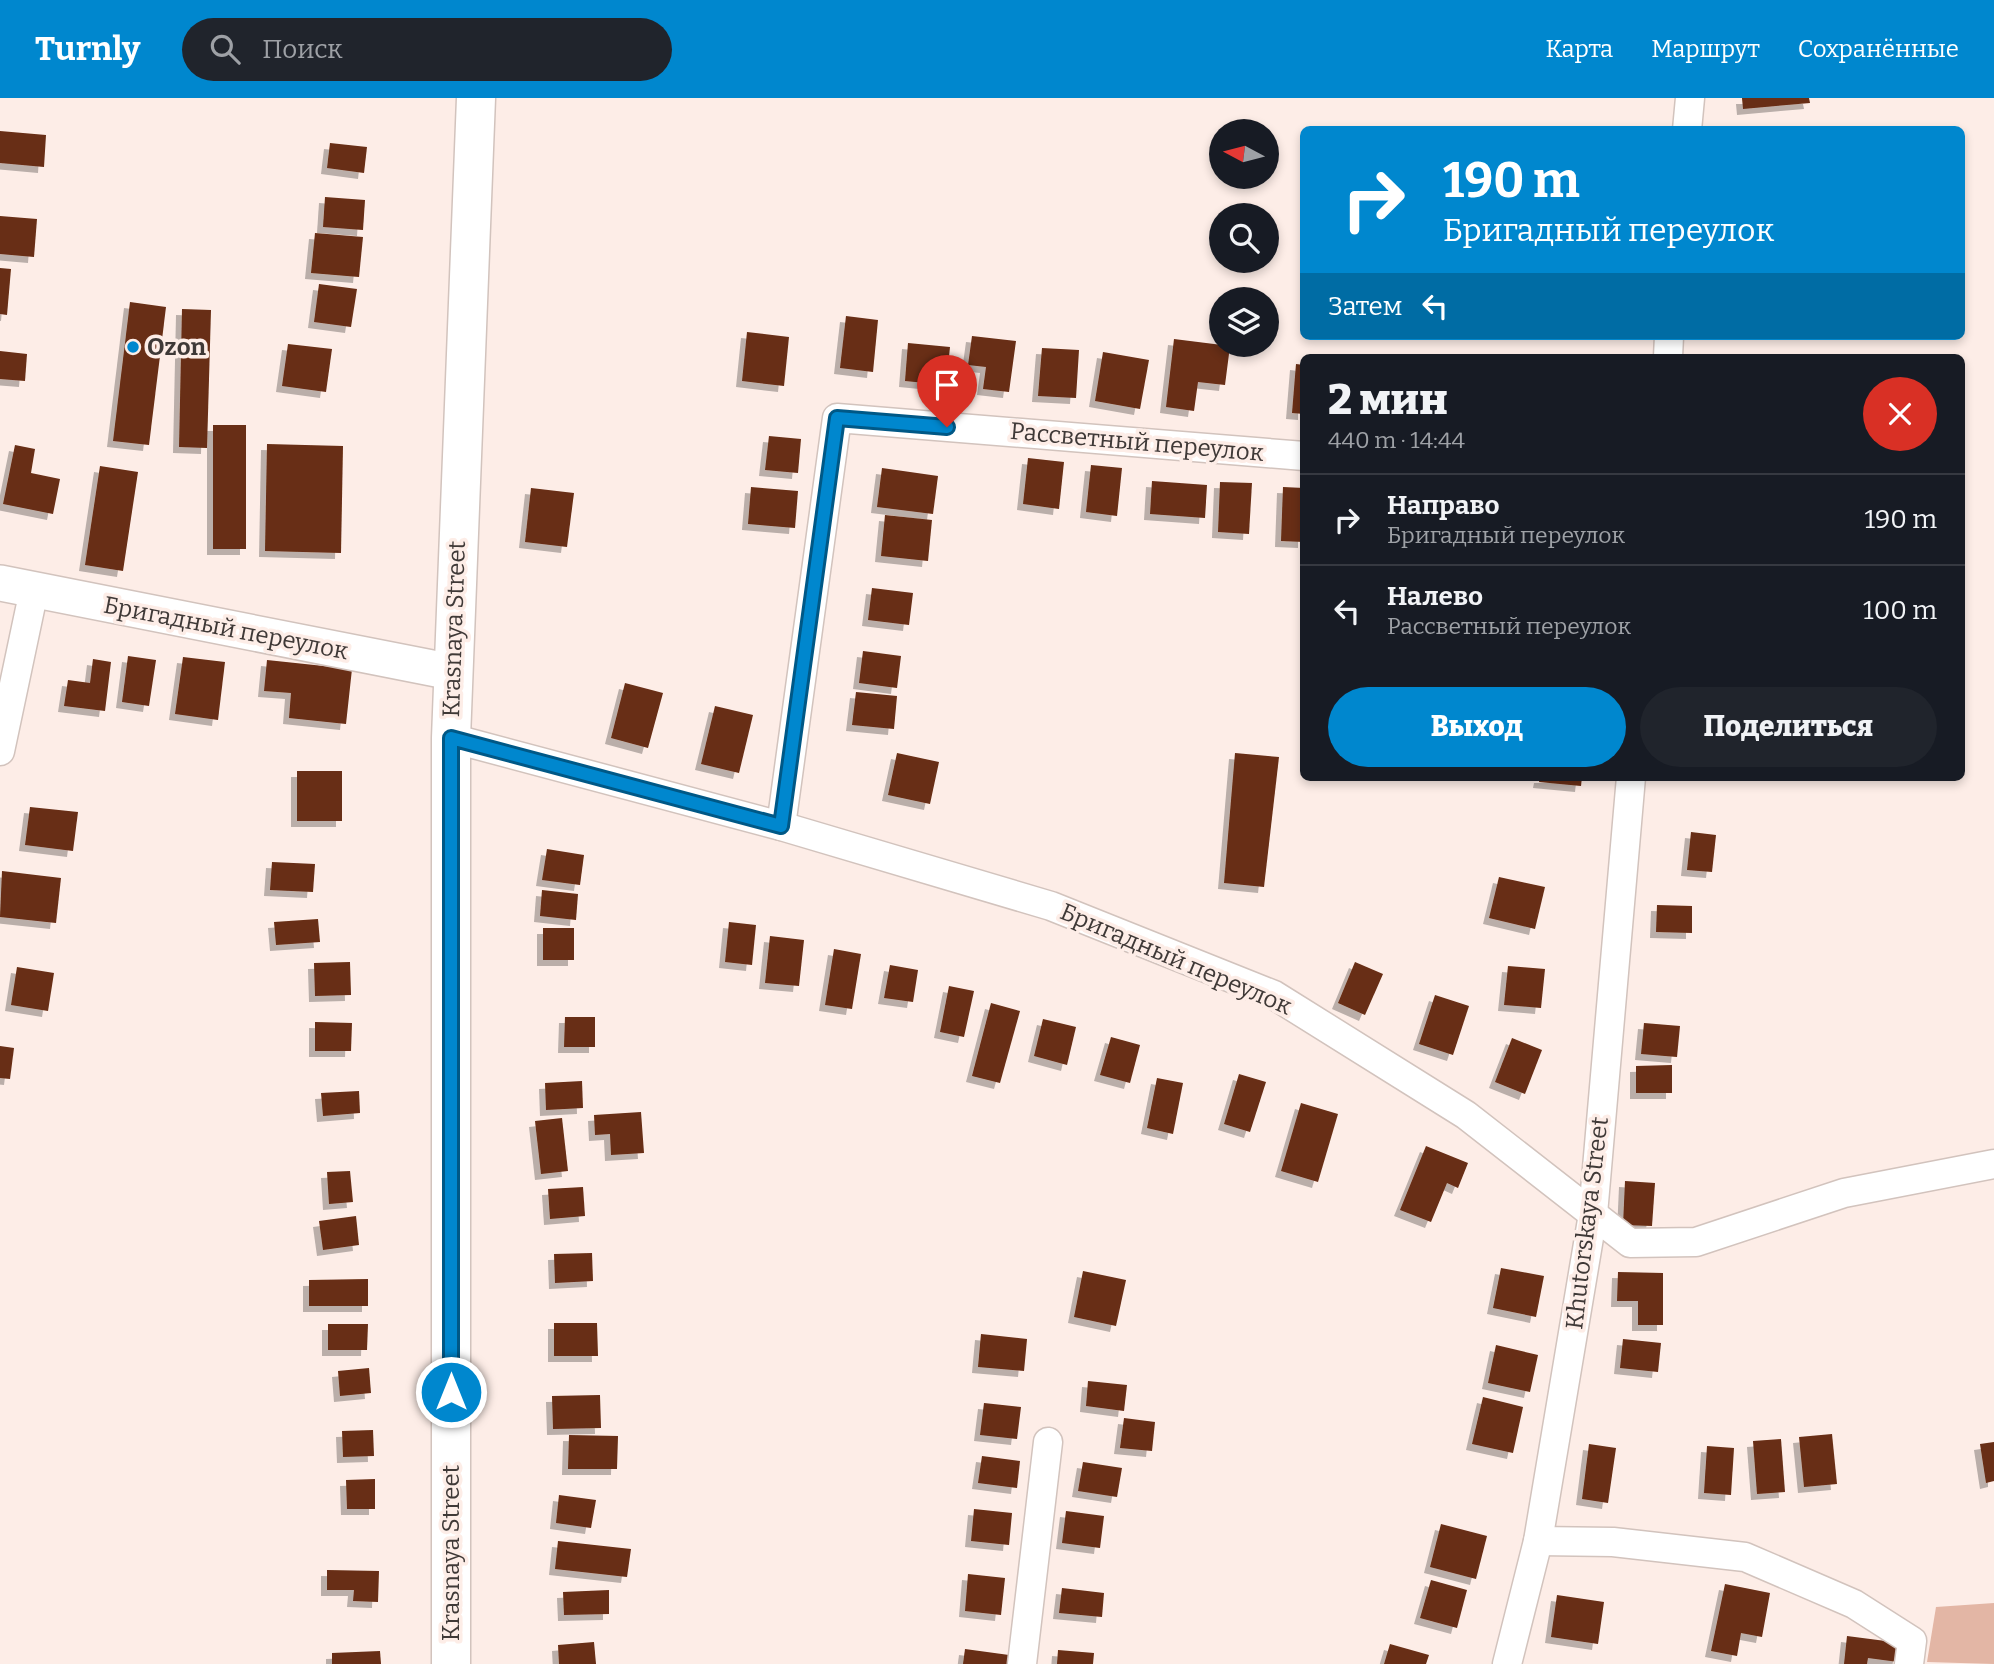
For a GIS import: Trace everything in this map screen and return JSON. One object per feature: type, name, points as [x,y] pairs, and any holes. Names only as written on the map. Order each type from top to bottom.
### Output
[{"type":"main road","name":"Krasnaya Street","points":[[451,1664],[452,672],[476,98]]},
{"type":"street","points":[[1687,126],[1690,98]]},
{"type":"street","name":"Рассветный переулок","points":[[781,826],[837,418],[1300,456]]},
{"type":"street","name":"Бригадный переулок","points":[[0,583],[452,672]]},
{"type":"street","points":[[0,751],[34,590]]},
{"type":"street","name":"Бригадный переулок","points":[[451,738],[781,826],[1051,906],[1274,995],[1466,1115],[1630,1243],[1696,1242],[1844,1193],[1994,1164]]},
{"type":"street","name":"Khutorskaya Street","points":[[1507,1664],[1538,1541],[1593,1214],[1631,781]]},
{"type":"street","points":[[1022,1664],[1048,1442]]},
{"type":"street","points":[[1538,1541],[1613,1542],[1745,1557],[1854,1604],[1912,1641],[1909,1664]]},
{"type":"shaded area","points":[[1994,1603],[1994,1664],[1927,1662],[1936,1607]]},
{"type":"building","points":[[1742,98],[1809,98],[1810,103],[1743,109]]},
{"type":"building","points":[[0,131],[46,135],[44,167],[0,163]]},
{"type":"building","points":[[330,143],[367,147],[364,173],[327,168]]},
{"type":"building","points":[[325,197],[365,200],[363,230],[323,227]]},
{"type":"building","points":[[0,216],[37,219],[34,257],[0,254]]},
{"type":"building","points":[[315,233],[363,237],[359,277],[311,273]]},
{"type":"building","points":[[0,268],[11,269],[7,315],[0,314]]},
{"type":"building","points":[[319,284],[357,289],[351,327],[314,322]]},
{"type":"building","points":[[130,302],[166,307],[149,445],[113,441]]},
{"type":"building","points":[[182,309],[211,310],[207,448],[179,447]]},
{"type":"building","points":[[846,316],[878,320],[873,372],[840,368]]},
{"type":"building","points":[[747,332],[789,337],[784,386],[742,381]]},
{"type":"building","points":[[972,336],[1016,341],[1009,392],[983,389],[986,367],[968,365]]},
{"type":"building","points":[[1174,339],[1209,343],[1209,357],[1229,357],[1225,385],[1198,382],[1194,411],[1166,407]]},
{"type":"building","points":[[908,343],[950,347],[946,385],[905,381]]},
{"type":"building","points":[[288,344],[332,349],[326,392],[282,386]]},
{"type":"building","points":[[1042,348],[1079,350],[1076,398],[1038,396]]},
{"type":"building","points":[[0,351],[27,354],[25,381],[0,379]]},
{"type":"building","points":[[1103,352],[1149,360],[1140,409],[1095,401]]},
{"type":"building","points":[[1296,364],[1300,364],[1300,414],[1292,413]]},
{"type":"building","points":[[213,425],[246,425],[246,549],[213,549]]},
{"type":"building","points":[[769,436],[801,439],[798,473],[765,470]]},
{"type":"building","points":[[267,444],[343,446],[341,553],[265,551]]},
{"type":"building","points":[[15,445],[35,449],[31,473],[60,479],[53,514],[3,504]]},
{"type":"building","points":[[1028,458],[1064,462],[1059,509],[1023,504]]},
{"type":"building","points":[[1091,465],[1122,468],[1117,516],[1086,512]]},
{"type":"building","points":[[100,466],[138,472],[123,571],[85,565]]},
{"type":"building","points":[[882,468],[938,476],[933,514],[877,507]]},
{"type":"building","points":[[1152,481],[1207,485],[1205,518],[1150,514]]},
{"type":"building","points":[[1220,482],[1252,483],[1249,534],[1218,532]]},
{"type":"building","points":[[751,487],[798,491],[795,528],[748,524]]},
{"type":"building","points":[[1283,487],[1300,488],[1300,542],[1281,541]]},
{"type":"building","points":[[531,488],[574,493],[567,547],[525,542]]},
{"type":"building","points":[[885,515],[932,520],[928,561],[881,556]]},
{"type":"building","points":[[872,588],[913,593],[909,625],[868,620]]},
{"type":"building","points":[[863,651],[901,656],[897,688],[859,683]]},
{"type":"building","points":[[128,656],[156,660],[149,706],[122,702]]},
{"type":"building","points":[[183,657],[225,662],[218,720],[175,714]]},
{"type":"building","points":[[93,659],[111,662],[105,711],[64,706],[68,680],[90,683]]},
{"type":"building","points":[[267,660],[352,669],[346,724],[289,718],[291,693],[264,691]]},
{"type":"building","points":[[625,683],[663,693],[648,748],[611,738]]},
{"type":"building","points":[[856,692],[897,696],[894,729],[852,725]]},
{"type":"building","points":[[715,706],[753,715],[739,773],[701,764]]},
{"type":"building","points":[[897,753],[939,762],[930,804],[888,795]]},
{"type":"building","points":[[1235,753],[1279,757],[1264,887],[1224,883]]},
{"type":"building","points":[[297,771],[342,771],[342,821],[297,821]]},
{"type":"building","points":[[1539,781],[1582,781],[1581,786]]},
{"type":"building","points":[[30,807],[78,812],[73,851],[25,845]]},
{"type":"building","points":[[1691,832],[1716,835],[1712,872],[1687,870]]},
{"type":"building","points":[[547,849],[584,855],[580,885],[542,880]]},
{"type":"building","points":[[272,862],[315,864],[313,892],[270,890]]},
{"type":"building","points":[[2,871],[61,878],[56,923],[0,917]]},
{"type":"building","points":[[1499,877],[1545,887],[1535,929],[1489,918]]},
{"type":"building","points":[[542,890],[578,894],[576,920],[540,916]]},
{"type":"building","points":[[1657,905],[1692,906],[1692,933],[1656,932]]},
{"type":"building","points":[[318,919],[320,942],[276,945],[274,922]]},
{"type":"building","points":[[729,922],[756,925],[752,965],[725,962]]},
{"type":"building","points":[[543,928],[574,928],[574,960],[543,960]]},
{"type":"building","points":[[770,936],[804,940],[799,986],[765,983]]},
{"type":"building","points":[[834,949],[861,954],[852,1009],[825,1005]]},
{"type":"building","points":[[350,962],[351,995],[315,996],[314,963]]},
{"type":"building","points":[[1355,962],[1383,974],[1365,1015],[1338,1003]]},
{"type":"building","points":[[890,965],[918,970],[913,1002],[884,998]]},
{"type":"building","points":[[1508,966],[1545,969],[1541,1008],[1504,1005]]},
{"type":"building","points":[[17,967],[54,973],[48,1011],[11,1005]]},
{"type":"building","points":[[949,986],[974,991],[964,1037],[940,1032]]},
{"type":"building","points":[[1435,995],[1469,1006],[1453,1055],[1419,1044]]},
{"type":"building","points":[[991,1003],[1020,1011],[1000,1083],[972,1076]]},
{"type":"building","points":[[565,1017],[595,1017],[595,1047],[564,1047]]},
{"type":"building","points":[[1043,1019],[1076,1027],[1067,1065],[1034,1056]]},
{"type":"building","points":[[315,1022],[352,1023],[351,1051],[315,1051]]},
{"type":"building","points":[[1644,1023],[1680,1026],[1677,1057],[1641,1054]]},
{"type":"building","points":[[1111,1037],[1140,1045],[1130,1083],[1100,1075]]},
{"type":"building","points":[[1512,1038],[1542,1050],[1525,1094],[1495,1082]]},
{"type":"building","points":[[0,1046],[14,1048],[10,1079],[0,1078]]},
{"type":"building","points":[[1672,1065],[1672,1093],[1636,1093],[1636,1066]]},
{"type":"building","points":[[1239,1074],[1266,1082],[1250,1132],[1224,1124]]},
{"type":"building","points":[[1157,1078],[1183,1083],[1173,1134],[1147,1128]]},
{"type":"building","points":[[582,1081],[583,1108],[546,1110],[545,1083]]},
{"type":"building","points":[[359,1091],[360,1113],[323,1116],[321,1093]]},
{"type":"building","points":[[1301,1103],[1338,1114],[1318,1182],[1281,1171]]},
{"type":"building","points":[[641,1112],[644,1153],[611,1155],[610,1134],[595,1135],[594,1115]]},
{"type":"building","points":[[562,1118],[568,1171],[541,1174],[535,1121]]},
{"type":"building","points":[[1426,1146],[1468,1163],[1458,1188],[1447,1183],[1431,1222],[1400,1210]]},
{"type":"building","points":[[350,1171],[353,1202],[329,1204],[327,1172]]},
{"type":"building","points":[[1625,1181],[1655,1183],[1652,1226],[1623,1225]]},
{"type":"building","points":[[583,1187],[585,1216],[550,1219],[548,1189]]},
{"type":"building","points":[[356,1216],[359,1245],[323,1250],[319,1221]]},
{"type":"building","points":[[592,1253],[593,1281],[555,1283],[554,1254]]},
{"type":"building","points":[[1501,1268],[1544,1276],[1536,1317],[1493,1308]]},
{"type":"building","points":[[1083,1271],[1126,1280],[1116,1326],[1074,1317]]},
{"type":"building","points":[[1618,1272],[1663,1273],[1663,1325],[1638,1325],[1638,1301],[1617,1301]]},
{"type":"building","points":[[368,1279],[368,1306],[309,1306],[309,1280]]},
{"type":"building","points":[[554,1323],[597,1323],[598,1356],[554,1356]]},
{"type":"building","points":[[328,1324],[368,1324],[367,1350],[328,1350]]},
{"type":"building","points":[[981,1334],[1027,1339],[1024,1371],[978,1367]]},
{"type":"building","points":[[1623,1339],[1661,1343],[1658,1372],[1620,1368]]},
{"type":"building","points":[[1496,1345],[1538,1355],[1530,1392],[1488,1383]]},
{"type":"building","points":[[369,1368],[371,1393],[340,1396],[338,1371]]},
{"type":"building","points":[[1088,1381],[1127,1385],[1124,1411],[1086,1406]]},
{"type":"building","points":[[600,1395],[601,1428],[553,1429],[552,1396]]},
{"type":"building","points":[[1483,1397],[1523,1407],[1513,1453],[1472,1444]]},
{"type":"building","points":[[984,1403],[1021,1407],[1017,1439],[980,1435]]},
{"type":"building","points":[[1124,1418],[1155,1422],[1152,1451],[1120,1448]]},
{"type":"building","points":[[373,1430],[374,1456],[343,1457],[342,1431]]},
{"type":"building","points":[[1832,1434],[1837,1484],[1804,1487],[1799,1437]]},
{"type":"building","points":[[569,1435],[618,1436],[617,1469],[568,1469]]},
{"type":"building","points":[[1781,1439],[1785,1492],[1757,1494],[1753,1441]]},
{"type":"building","points":[[1994,1442],[1994,1481],[1986,1483],[1980,1444]]},
{"type":"building","points":[[1589,1444],[1616,1448],[1608,1503],[1582,1499]]},
{"type":"building","points":[[1707,1446],[1734,1448],[1731,1495],[1704,1493]]},
{"type":"building","points":[[982,1456],[1020,1461],[1017,1488],[978,1483]]},
{"type":"building","points":[[1083,1462],[1122,1468],[1117,1497],[1078,1491]]},
{"type":"building","points":[[375,1479],[375,1509],[347,1509],[346,1480]]},
{"type":"building","points":[[559,1495],[596,1500],[591,1528],[556,1523]]},
{"type":"building","points":[[974,1509],[1012,1513],[1009,1545],[971,1541]]},
{"type":"building","points":[[1066,1511],[1104,1516],[1100,1548],[1062,1543]]},
{"type":"building","points":[[1441,1524],[1487,1536],[1476,1579],[1430,1567]]},
{"type":"building","points":[[558,1541],[631,1549],[627,1577],[555,1569]]},
{"type":"building","points":[[327,1570],[379,1571],[378,1602],[353,1601],[354,1590],[327,1590]]},
{"type":"building","points":[[968,1574],[1005,1578],[1001,1615],[965,1611]]},
{"type":"building","points":[[1431,1580],[1467,1590],[1457,1628],[1420,1618]]},
{"type":"building","points":[[1725,1584],[1770,1593],[1762,1637],[1741,1633],[1737,1656],[1711,1651]]},
{"type":"building","points":[[1062,1588],[1104,1593],[1102,1617],[1059,1613]]},
{"type":"building","points":[[609,1590],[609,1614],[564,1615],[563,1592]]},
{"type":"building","points":[[1557,1595],[1604,1602],[1598,1644],[1551,1637]]},
{"type":"building","points":[[1847,1636],[1901,1643],[1898,1662],[1868,1658],[1867,1664],[1844,1664]]},
{"type":"building","points":[[594,1642],[596,1664],[559,1664],[558,1645]]},
{"type":"building","points":[[1390,1644],[1429,1655],[1426,1664],[1384,1664]]},
{"type":"building","points":[[965,1649],[1009,1655],[1007,1664],[963,1664]]},
{"type":"building","points":[[1058,1650],[1094,1653],[1093,1664],[1057,1664]]},
{"type":"building","points":[[380,1651],[381,1664],[332,1664],[332,1653]]},
{"type":"place","name":"Ozon","points":[[133,347]]},
{"type":"route","points":[[451,1392],[451,738],[781,826],[813,612],[837,418],[947,427]]}]
